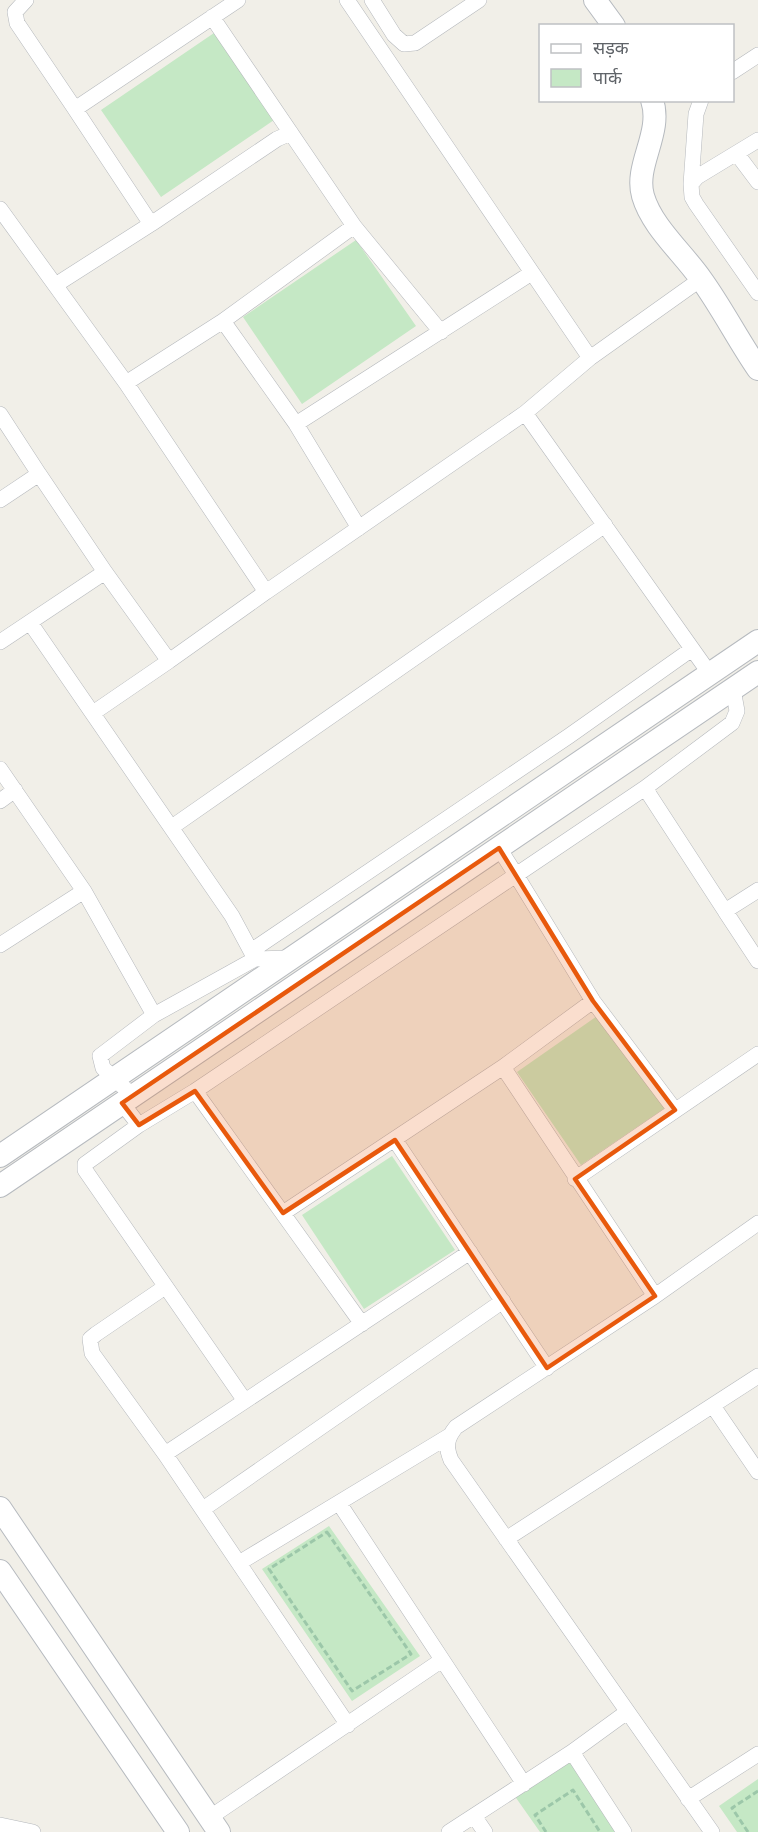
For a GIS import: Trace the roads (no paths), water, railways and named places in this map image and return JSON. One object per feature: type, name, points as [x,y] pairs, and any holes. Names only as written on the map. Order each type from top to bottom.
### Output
[{"type":"main road","points":[[595,0],[613,24]]},
{"type":"main road","points":[[653,102],[652,141],[641,179],[643,196],[663,230],[701,279],[757,366]]},
{"type":"main road","points":[[0,1156],[758,641]]},
{"type":"main road","points":[[0,1186],[758,672]]},
{"type":"main road","points":[[0,1508],[214,1825]]},
{"type":"main road","points":[[0,1570],[178,1832]]},
{"type":"street","points":[[26,0],[15,12],[17,22],[151,224]]},
{"type":"street","points":[[75,109],[238,0]]},
{"type":"street","points":[[347,0],[530,274],[590,358]]},
{"type":"street","points":[[372,0],[394,35],[404,44],[415,43],[479,0]]},
{"type":"street","points":[[212,17],[354,226],[441,332]]},
{"type":"street","points":[[734,71],[758,55]]},
{"type":"street","points":[[700,102],[696,114],[692,197],[758,293]]},
{"type":"street","points":[[57,284],[277,139],[291,133]]},
{"type":"street","points":[[691,184],[698,177],[758,140]]},
{"type":"street","points":[[737,154],[758,182]]},
{"type":"street","points":[[0,209],[57,284],[126,382],[266,592]]},
{"type":"street","points":[[126,382],[223,321],[354,226]]},
{"type":"street","points":[[296,424],[530,274]]},
{"type":"street","points":[[93,713],[525,413],[590,358],[701,279]]},
{"type":"street","points":[[223,321],[296,424],[359,528]]},
{"type":"street","points":[[525,413],[710,674]]},
{"type":"street","points":[[0,414],[105,572],[169,661]]},
{"type":"street","points":[[0,500],[39,474]]},
{"type":"street","points":[[172,827],[605,525]]},
{"type":"street","points":[[0,642],[31,624],[105,572]]},
{"type":"street","points":[[31,624],[232,916],[253,955]]},
{"type":"street","points":[[139,1125],[128,1100],[100,1063],[99,1056],[154,1015],[253,955],[692,649]]},
{"type":"street","points":[[245,1401],[85,1170],[85,1164],[139,1125],[195,1091],[645,788],[732,723],[737,711],[733,689]]},
{"type":"street","points":[[0,769],[84,891],[154,1015]]},
{"type":"street","points":[[645,788],[758,961]]},
{"type":"street","points":[[0,801],[15,790]]},
{"type":"street","points":[[499,848],[593,1001],[675,1110]]},
{"type":"street","points":[[725,911],[758,890]]},
{"type":"street","points":[[0,945],[84,891]]},
{"type":"street","points":[[253,955],[290,958]]},
{"type":"street","points":[[283,1213],[503,1067],[593,1001]]},
{"type":"street","points":[[575,1179],[758,1054]]},
{"type":"street","points":[[503,1067],[575,1179],[655,1296]]},
{"type":"street","points":[[195,1091],[362,1323]]},
{"type":"street","points":[[395,1140],[547,1368]]},
{"type":"street","points":[[238,1563],[449,1436],[456,1427],[655,1296],[758,1223]]},
{"type":"street","points":[[165,1454],[470,1252]]},
{"type":"street","points":[[165,1287],[90,1339],[92,1353],[203,1509],[348,1725]]},
{"type":"street","points":[[203,1509],[502,1301]]},
{"type":"street","points":[[506,1539],[758,1376]]},
{"type":"street","points":[[713,1406],[758,1472]]},
{"type":"street","points":[[449,1436],[447,1450],[451,1460],[712,1832]]},
{"type":"street","points":[[339,1503],[524,1784]]},
{"type":"street","points":[[214,1825],[348,1725],[442,1660]]},
{"type":"street","points":[[449,1832],[572,1752],[627,1712]]},
{"type":"street","points":[[572,1752],[624,1832]]},
{"type":"street","points":[[688,1799],[758,1754]]},
{"type":"street","points":[[474,1816],[485,1832]]},
{"type":"street","points":[[0,1825],[33,1832]]}]
